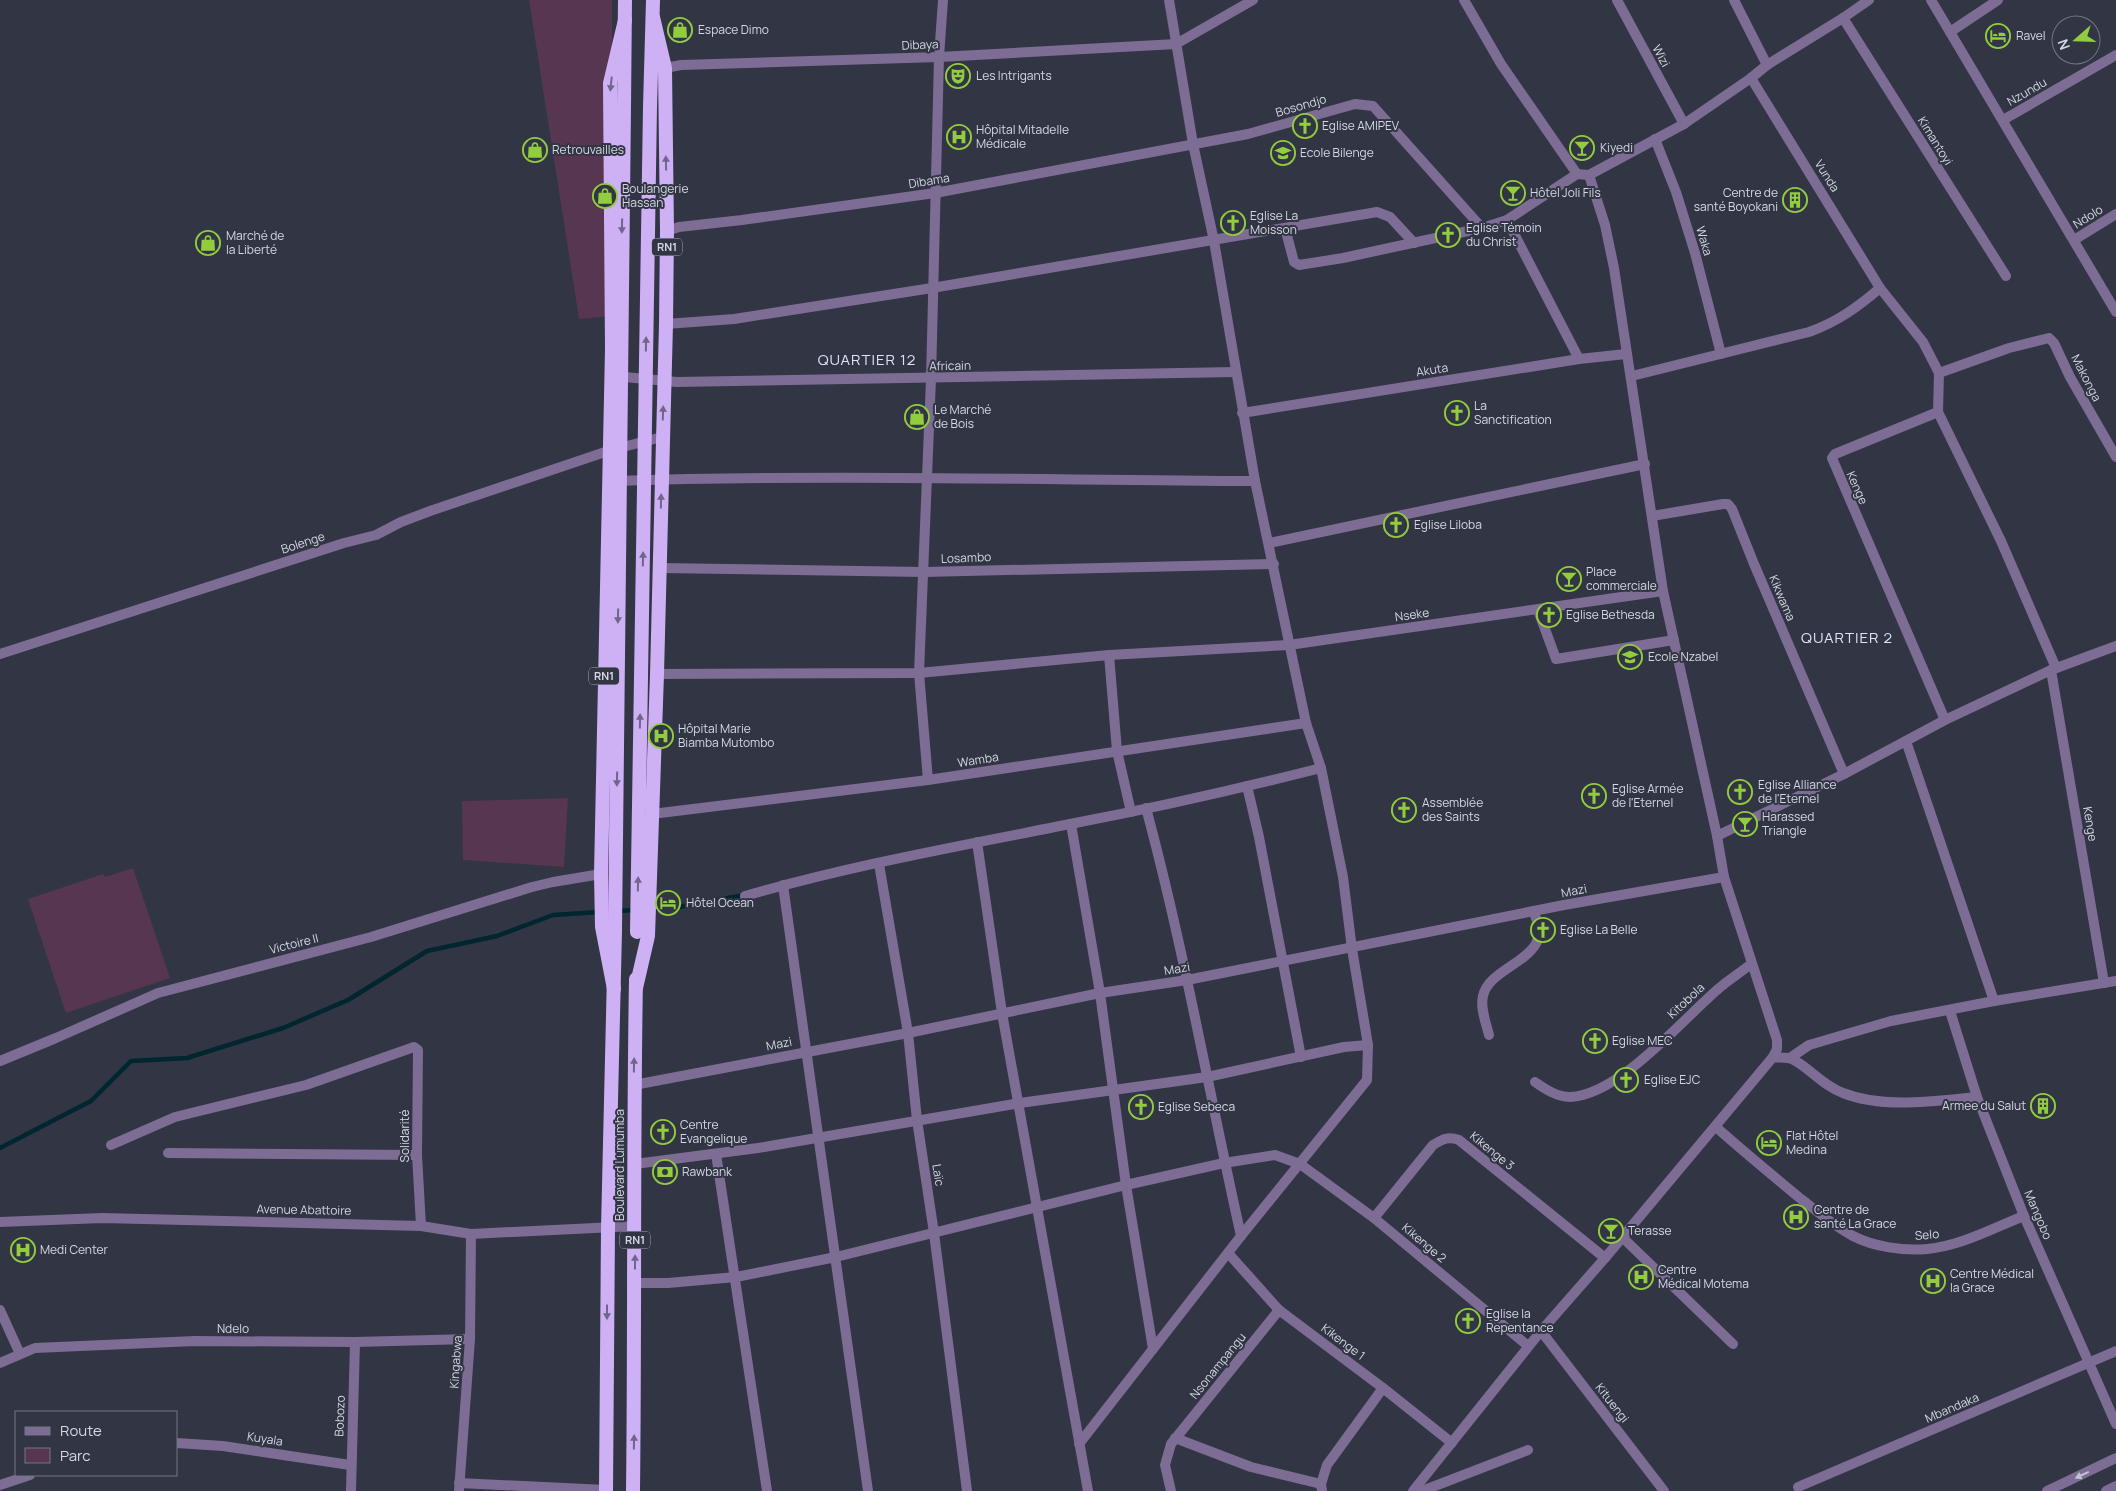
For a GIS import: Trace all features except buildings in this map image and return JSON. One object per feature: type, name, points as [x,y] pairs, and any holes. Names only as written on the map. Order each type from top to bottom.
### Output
[{"type":"highway","name":"RN1","points":[[609,929],[601,902],[601,874],[611,376],[610,83],[625,20],[626,0]]},
{"type":"highway","name":"RN1","points":[[636,988],[648,936],[666,324],[665,68],[653,17],[653,0]]},
{"type":"highway","points":[[636,988],[653,17]]},
{"type":"highway","points":[[609,929],[625,20]]},
{"type":"highway","name":"Boulevard Lumumba","points":[[606,1491],[608,1228],[614,988],[609,929]]},
{"type":"highway","name":"Boulevard Lumumba","points":[[633,1491],[636,988]]},
{"type":"street","points":[[928,780],[919,672],[931,379],[939,56],[943,0]]},
{"type":"street","points":[[1079,1444],[1241,1236],[1300,1164],[1308,1151],[1366,1080],[1368,1045],[1352,949],[1344,877],[1321,768],[1306,722],[1255,481],[1214,241],[1193,144],[1169,0]]},
{"type":"street","points":[[1176,44],[1253,0]]},
{"type":"street","points":[[1464,0],[1501,64],[1577,174]]},
{"type":"street","name":"Wizi","points":[[1617,0],[1684,124]]},
{"type":"street","points":[[1734,0],[1767,65]]},
{"type":"street","points":[[1285,228],[1294,262],[1299,265],[1414,243],[1482,228],[1507,220],[1577,174],[1589,175],[1684,124],[1767,65],[1869,0]]},
{"type":"street","points":[[1932,0],[2116,312]]},
{"type":"street","points":[[1950,32],[1998,0]]},
{"type":"street","name":"Kimantoyi","points":[[1843,18],[2006,276]]},
{"type":"street","name":"Dibaya","points":[[665,68],[681,65],[939,56],[1176,44]]},
{"type":"street","name":"Nzundu","points":[[2003,120],[2116,55]]},
{"type":"street","name":"Vunda","points":[[1751,78],[1880,288],[1923,342],[1939,372]]},
{"type":"street","name":"Bosondjo","points":[[1193,144],[1248,134],[1364,103],[1373,106],[1396,130],[1482,228]]},
{"type":"street","name":"Waka","points":[[1655,139],[1676,192],[1693,244],[1721,354]]},
{"type":"street","name":"Dibama","points":[[667,231],[679,227],[760,218],[935,193],[1193,144]]},
{"type":"street","points":[[1413,1491],[1540,1331],[1605,1258],[1716,1127],[1773,1057],[1777,1049],[1777,1040],[1724,876],[1717,836],[1663,591],[1632,376],[1626,354],[1621,309],[1612,259],[1605,225],[1589,175]]},
{"type":"street","points":[[666,324],[734,319],[932,288],[1377,212],[1384,213],[1390,217],[1414,243]]},
{"type":"street","name":"Ndolo","points":[[2074,240],[2116,214]]},
{"type":"street","points":[[1507,220],[1580,359]]},
{"type":"street","points":[[1632,376],[1809,332],[1833,323],[1856,309],[1880,288]]},
{"type":"street","name":"Makonga","points":[[1939,372],[2009,348],[2049,338],[2054,342],[2070,377],[2116,457]]},
{"type":"street","name":"Akuta","points":[[1242,413],[1580,359],[1626,354]]},
{"type":"street","name":"Africain","points":[[611,376],[677,382],[931,379],[1236,372]]},
{"type":"street","points":[[1938,412],[1939,372]]},
{"type":"street","name":"Kenge","points":[[1945,720],[1832,458],[1835,454],[1938,412],[2001,541],[2054,669],[2104,983]]},
{"type":"street","name":"Bolenge","points":[[0,654],[344,543],[376,536],[401,522],[430,511],[610,450],[662,437]]},
{"type":"street","points":[[1269,543],[1645,464]]},
{"type":"street","points":[[609,482],[927,478],[1255,481]]},
{"type":"street","name":"Kikwama","points":[[1652,516],[1722,504],[1728,504],[1732,509],[1844,774]]},
{"type":"street","name":"Losambo","points":[[659,568],[924,572],[1274,564]]},
{"type":"street","name":"Nseke","points":[[1289,645],[1663,591]]},
{"type":"street","points":[[1538,610],[1556,659],[1674,640]]},
{"type":"street","points":[[657,674],[919,672],[1109,655],[1289,645]]},
{"type":"street","points":[[1717,836],[1844,774],[1945,720],[2054,669],[2116,646]]},
{"type":"street","points":[[1109,655],[1117,751],[1131,812]]},
{"type":"street","name":"Wamba","points":[[652,814],[928,780],[1306,722]]},
{"type":"street","points":[[1906,741],[1994,1001]]},
{"type":"street","points":[[745,896],[783,885],[976,842],[1131,812],[1321,768]]},
{"type":"street","points":[[1247,786],[1301,1057]]},
{"type":"street","points":[[1146,808],[1187,980],[1224,1163],[1241,1236]]},
{"type":"street","points":[[1071,824],[1100,993],[1126,1185],[1153,1349]]},
{"type":"street","points":[[976,842],[1002,1013],[1020,1103],[1088,1491]]},
{"type":"street","name":"Laïc","points":[[879,864],[908,1033],[917,1120],[934,1233],[967,1491]]},
{"type":"street","name":"Victoire II","points":[[0,1061],[158,992],[371,938],[532,887],[601,874]]},
{"type":"street","name":"Mazi","points":[[634,1085],[908,1033],[1100,993],[1187,980],[1724,876]]},
{"type":"street","points":[[783,885],[868,1491]]},
{"type":"street","points":[[1489,1034],[1483,1005],[1483,995],[1488,985],[1521,960],[1538,939],[1539,923],[1533,912]]},
{"type":"street","name":"Kitobola","points":[[1535,1082],[1548,1092],[1569,1097],[1587,1093],[1605,1085],[1647,1055],[1719,988],[1751,964]]},
{"type":"street","points":[[1790,1058],[1809,1045],[1891,1022],[1994,1001],[2116,981]]},
{"type":"street","name":"Mangobo","points":[[1950,1011],[1977,1097],[2024,1216],[2116,1424]]},
{"type":"street","points":[[635,1164],[819,1138],[1020,1103],[1207,1077],[1344,1047],[1368,1045]]},
{"type":"street","name":"Solidarité","points":[[111,1145],[175,1117],[306,1085],[414,1047],[418,1050],[417,1155],[421,1226]]},
{"type":"street","points":[[1773,1057],[1790,1058],[1841,1093],[1863,1100],[1924,1102],[1977,1097]]},
{"type":"street","name":"Selo","points":[[1716,1127],[1762,1168],[1826,1220],[1854,1237],[1877,1245],[1927,1249],[1955,1244],[2024,1216]]},
{"type":"street","name":"Kikenge 3","points":[[1374,1218],[1433,1145],[1442,1139],[1451,1137],[1459,1140],[1605,1258]]},
{"type":"street","points":[[168,1153],[417,1155]]},
{"type":"street","points":[[716,1154],[767,1491]]},
{"type":"street","name":"Kikenge 2","points":[[635,1283],[668,1283],[736,1277],[836,1257],[1126,1185],[1224,1163],[1275,1155],[1300,1164],[1374,1218],[1528,1346]]},
{"type":"street","name":"Avenue Abattoire","points":[[0,1222],[102,1218],[421,1226],[472,1234],[635,1226]]},
{"type":"street","name":"Kingabwa","points":[[459,1487],[470,1339],[472,1234]]},
{"type":"street","points":[[1622,1237],[1733,1344]]},
{"type":"street","name":"Kikenge 1","points":[[1228,1253],[1279,1310],[1383,1388],[1452,1443]]},
{"type":"street","points":[[0,1310],[20,1354]]},
{"type":"street","name":"Nsonampangu","points":[[1171,1491],[1165,1466],[1171,1444],[1279,1310]]},
{"type":"street","name":"Kituengi","points":[[1540,1331],[1664,1491]]},
{"type":"street","name":"Ndelo","points":[[0,1363],[35,1348],[195,1341],[355,1342],[470,1339]]},
{"type":"street","name":"Bobozo","points":[[351,1491],[350,1465],[355,1342]]},
{"type":"street","name":"Mbandaka","points":[[1798,1487],[2116,1351]]},
{"type":"street","points":[[1176,1438],[1251,1467],[1321,1487],[1327,1465],[1383,1388]]},
{"type":"street","name":"Kuyala","points":[[178,1443],[222,1446],[350,1465]]},
{"type":"street","points":[[1422,1491],[1528,1450]]},
{"type":"street","points":[[2048,1491],[2116,1458]]},
{"type":"street","points":[[0,1485],[27,1476]]},
{"type":"street","points":[[2106,1491],[2116,1486]]},
{"type":"street","points":[[459,1487],[606,1491]]},
{"type":"green space","points":[[529,0],[612,0],[613,316],[579,319]]},
{"type":"green space","points":[[568,798],[564,867],[463,860],[462,801]]},
{"type":"green space","points":[[133,868],[170,978],[66,1013],[28,899],[103,874],[105,877]]},
{"type":"waterway","points":[[652,909],[679,907],[739,896]]},
{"type":"waterway","points":[[617,911],[636,910]]},
{"type":"waterway","points":[[0,1148],[91,1101],[131,1061],[187,1058],[283,1028],[348,1000],[427,951],[497,936],[553,915],[599,912]]},
{"type":"place","name":"Espace Dimo","points":[[680,30]]},
{"type":"place","name":"Ravel","points":[[1998,36]]},
{"type":"place","name":"Les Intrigants","points":[[958,76]]},
{"type":"place","name":"Eglise AMIPEV","points":[[1305,126]]},
{"type":"place","name":"Hôpital Mitadelle Médicale","points":[[959,137]]},
{"type":"place","name":"Kiyedi","points":[[1582,148]]},
{"type":"place","name":"Retrouvailles","points":[[535,150]]},
{"type":"place","name":"Ecole Bilenge","points":[[1283,153]]},
{"type":"place","name":"Hôtel Joli Fils","points":[[1513,193]]},
{"type":"place","name":"Boulangerie Hassan","points":[[605,196]]},
{"type":"place","name":"Centre de santé Boyokani","points":[[1795,200]]},
{"type":"place","name":"Eglise La Moisson","points":[[1233,223]]},
{"type":"place","name":"Eglise Témoin du Christ","points":[[1448,235]]},
{"type":"place","name":"Marché de la Liberté","points":[[208,243]]},
{"type":"place","name":"La Sanctification","points":[[1457,413]]},
{"type":"place","name":"Le Marché de Bois","points":[[917,417]]},
{"type":"place","name":"Eglise Liloba","points":[[1396,525]]},
{"type":"place","name":"Place commerciale","points":[[1569,579]]},
{"type":"place","name":"Eglise Bethesda","points":[[1549,615]]},
{"type":"place","name":"Ecole Nzabel","points":[[1630,657]]},
{"type":"place","name":"Hôpital Marie Biamba Mutombo","points":[[661,736]]},
{"type":"place","name":"Eglise Alliance de l'Eternel","points":[[1740,792]]},
{"type":"place","name":"Eglise Armée de l'Eternel","points":[[1594,796]]},
{"type":"place","name":"Assemblée des Saints","points":[[1404,810]]},
{"type":"place","name":"Harassed Triangle","points":[[1745,824]]},
{"type":"place","name":"Hôtel Ocean","points":[[668,903]]},
{"type":"place","name":"Eglise La Belle","points":[[1543,930]]},
{"type":"place","name":"Eglise MEC","points":[[1595,1041]]},
{"type":"place","name":"Eglise EJC","points":[[1626,1080]]},
{"type":"place","name":"Armee du Salut","points":[[2043,1106]]},
{"type":"place","name":"Eglise Sebeca","points":[[1141,1107]]},
{"type":"place","name":"Centre Evangelique","points":[[663,1132]]},
{"type":"place","name":"Flat Hôtel Medina","points":[[1769,1143]]},
{"type":"place","name":"Rawbank","points":[[665,1172]]},
{"type":"place","name":"Centre de santé La Grace","points":[[1796,1217]]},
{"type":"place","name":"Terasse","points":[[1611,1231]]},
{"type":"place","name":"Medi Center","points":[[23,1250]]},
{"type":"place","name":"Centre Médical Motema","points":[[1641,1277]]},
{"type":"place","name":"Centre Médical la Grace","points":[[1933,1281]]},
{"type":"place","name":"Eglise la Repentance","points":[[1468,1321]]},
{"type":"district","name":"QUARTIER 12","points":[[867,360]]},
{"type":"district","name":"QUARTIER 2","points":[[1847,638]]}]
